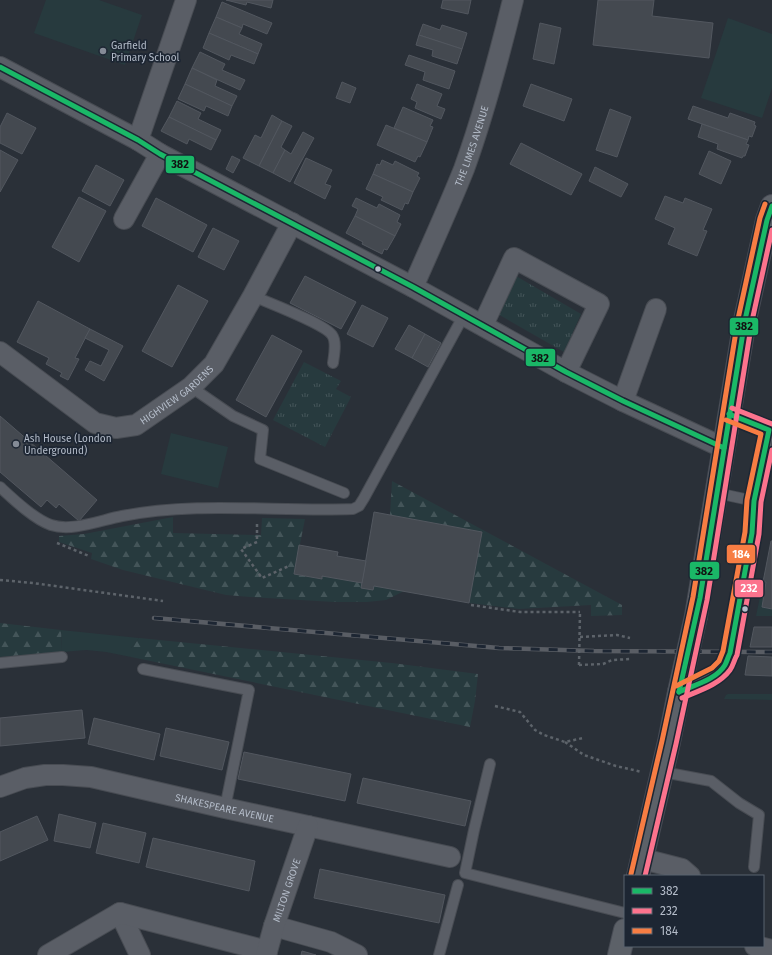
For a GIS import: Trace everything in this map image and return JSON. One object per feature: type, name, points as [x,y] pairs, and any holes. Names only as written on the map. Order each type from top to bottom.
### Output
[{"type":"main road","points":[[640,868],[652,772],[679,692],[696,616],[745,320],[766,253],[767,220],[772,206]]},
{"type":"main road","points":[[619,955],[624,934]]},
{"type":"street","points":[[138,140],[186,0]]},
{"type":"street","name":"THE LIMES AVENUE","points":[[413,286],[464,168],[484,109],[513,0]]},
{"type":"street","points":[[0,67],[138,140],[160,154],[413,286],[566,372],[623,401],[724,448]]},
{"type":"street","points":[[124,219],[160,154]]},
{"type":"street","name":"HIGHVIEW GARDENS","points":[[0,352],[95,423],[116,428],[136,425],[191,387],[214,364],[254,296],[292,223]]},
{"type":"street","points":[[483,325],[514,258],[598,304],[566,372]]},
{"type":"street","points":[[623,401],[656,309]]},
{"type":"street","name":"SHAKESPEARE AVENUE","points":[[0,787],[25,778],[45,775],[92,777],[225,808],[450,857]]},
{"type":"street","name":"MILTON GROVE","points":[[267,953],[274,926],[308,826]]},
{"type":"street","points":[[640,868],[682,869],[689,875]]},
{"type":"street","points":[[120,914],[140,955]]},
{"type":"street","points":[[48,955],[120,914],[267,953]]},
{"type":"street","points":[[274,926],[332,942],[357,955]]},
{"type":"street","points":[[759,947],[772,950]]},
{"type":"lane","points":[[254,296],[313,322],[333,335],[335,341],[333,363]]},
{"type":"lane","points":[[0,487],[22,506],[43,521],[52,525],[68,527],[155,511],[257,508],[353,509],[359,506],[464,314]]},
{"type":"lane","points":[[191,387],[233,416],[263,430],[260,459],[344,493]]},
{"type":"lane","points":[[679,692],[717,673],[724,666],[730,653],[752,533],[754,501],[768,430],[729,414]]},
{"type":"lane","points":[[717,493],[754,501]]},
{"type":"lane","points":[[0,663],[62,656]]},
{"type":"lane","points":[[143,669],[249,690],[225,808]]},
{"type":"lane","points":[[490,764],[465,873],[624,913]]},
{"type":"lane","points":[[652,772],[711,781],[739,803],[759,815],[754,867]]},
{"type":"lane","points":[[439,955],[458,885]]},
{"type":"path","points":[[257,508],[257,542],[241,548],[262,578],[289,566]]},
{"type":"path","points":[[0,580],[33,583],[164,601]]},
{"type":"path","points":[[471,605],[520,612],[580,612],[580,665],[603,664],[612,660],[630,659]]},
{"type":"path","points":[[580,637],[617,635],[630,638]]},
{"type":"path","points":[[495,706],[520,712],[535,730],[565,742],[584,755],[616,766],[652,772]]},
{"type":"path","points":[[565,742],[583,738]]},
{"type":"green space","points":[[46,0],[99,0],[142,15],[125,65],[34,33]]},
{"type":"green space","points":[[728,18],[772,34],[772,88],[762,118],[701,98]]},
{"type":"green space","points":[[516,276],[581,314],[564,352],[496,313]]},
{"type":"green space","points":[[304,362],[341,381],[336,389],[351,397],[325,447],[273,420]]},
{"type":"green space","points":[[171,433],[228,447],[218,488],[161,474]]},
{"type":"green space","points":[[392,481],[622,605],[622,615],[591,616],[591,605],[519,609],[469,603],[482,532],[390,515]]},
{"type":"green space","points":[[173,517],[173,533],[261,535],[262,518],[305,519],[294,574],[321,579],[322,576],[362,583],[361,588],[373,590],[374,586],[404,591],[386,600],[367,602],[334,602],[226,595],[123,570],[91,559],[92,553],[59,542],[59,536],[84,534]]},
{"type":"green space","points":[[763,582],[766,582],[762,607],[772,609],[772,616],[756,616]]},
{"type":"green space","points":[[0,623],[61,630],[62,652],[0,657]]},
{"type":"green space","points":[[61,630],[139,638],[131,648],[131,657],[86,650],[62,652]]},
{"type":"green space","points":[[139,638],[392,663],[478,674],[470,727],[131,657],[131,648]]},
{"type":"green space","points":[[728,694],[772,694],[772,700],[724,699]]},
{"type":"building","points":[[226,0],[273,0],[271,8],[247,2],[246,5]]},
{"type":"building","points":[[443,0],[471,0],[468,14],[441,8]]},
{"type":"building","points":[[598,0],[654,0],[652,16],[713,23],[709,58],[593,45]]},
{"type":"building","points":[[222,2],[272,23],[267,34],[243,24],[242,28],[216,17]]},
{"type":"building","points":[[216,17],[242,28],[239,34],[262,44],[258,54],[209,33]]},
{"type":"building","points":[[540,23],[561,28],[554,64],[533,59]]},
{"type":"building","points":[[423,24],[440,30],[442,25],[467,33],[462,49],[419,35]]},
{"type":"building","points":[[209,33],[258,54],[254,64],[231,55],[229,60],[203,48]]},
{"type":"building","points":[[419,35],[462,49],[457,64],[432,56],[433,50],[416,45]]},
{"type":"building","points":[[200,52],[225,64],[222,70],[245,80],[240,90],[192,68]]},
{"type":"building","points":[[409,55],[455,71],[449,89],[423,80],[425,72],[405,65]]},
{"type":"building","points":[[192,68],[217,80],[215,86],[237,96],[232,106],[185,84]]},
{"type":"building","points":[[342,82],[356,88],[350,103],[336,98]]},
{"type":"building","points":[[185,84],[232,106],[228,116],[206,106],[204,111],[178,99]]},
{"type":"building","points":[[417,84],[442,94],[437,106],[445,109],[441,119],[415,108],[417,102],[411,99]]},
{"type":"building","points":[[531,84],[572,99],[564,121],[523,106]]},
{"type":"building","points":[[177,101],[201,113],[198,119],[221,130],[216,140],[169,117]]},
{"type":"building","points":[[693,106],[728,118],[730,113],[755,122],[754,125],[756,126],[752,137],[749,136],[748,140],[688,119]]},
{"type":"building","points":[[403,107],[433,120],[430,126],[433,127],[427,142],[394,128]]},
{"type":"building","points":[[610,109],[631,117],[617,157],[596,150]]},
{"type":"building","points":[[7,113],[36,128],[22,154],[0,143],[0,127]]},
{"type":"building","points":[[272,115],[282,121],[259,166],[243,158],[255,135],[261,138]]},
{"type":"building","points":[[169,117],[216,140],[211,150],[189,139],[187,144],[161,131]]},
{"type":"building","points":[[282,121],[292,126],[281,147],[285,150],[273,173],[259,166]]},
{"type":"building","points":[[702,124],[748,140],[746,144],[749,145],[745,156],[742,158],[717,149],[718,144],[698,137]]},
{"type":"building","points":[[386,125],[427,142],[420,157],[418,156],[415,162],[377,145]]},
{"type":"building","points":[[303,132],[314,138],[290,182],[273,173],[285,150],[291,154]]},
{"type":"building","points":[[521,143],[582,174],[571,195],[510,164]]},
{"type":"building","points":[[0,150],[18,160],[0,192]]},
{"type":"building","points":[[709,151],[731,161],[721,184],[699,174]]},
{"type":"building","points":[[232,156],[240,160],[233,173],[226,169]]},
{"type":"building","points":[[306,158],[332,170],[325,184],[331,186],[325,199],[294,183]]},
{"type":"building","points":[[382,160],[393,165],[395,161],[419,173],[417,176],[420,178],[413,192],[373,174],[377,164],[380,165]]},
{"type":"building","points":[[96,165],[124,180],[110,206],[82,191]]},
{"type":"building","points":[[595,167],[628,184],[621,197],[589,181]]},
{"type":"building","points":[[373,174],[413,192],[408,204],[405,203],[402,210],[381,200],[383,197],[366,189]]},
{"type":"building","points":[[665,196],[683,203],[685,198],[712,209],[703,230],[707,231],[697,256],[668,244],[675,228],[655,219]]},
{"type":"building","points":[[79,197],[106,211],[79,262],[52,247]]},
{"type":"building","points":[[156,198],[207,225],[193,252],[142,226]]},
{"type":"building","points":[[356,198],[377,208],[379,204],[400,215],[397,222],[401,224],[395,236],[355,216],[358,209],[352,206]]},
{"type":"building","points":[[355,216],[395,236],[387,250],[384,249],[382,254],[362,244],[363,242],[346,233]]},
{"type":"building","points":[[213,228],[239,241],[224,270],[198,257]]},
{"type":"building","points":[[305,276],[356,302],[341,329],[290,303]]},
{"type":"building","points":[[178,285],[208,301],[172,367],[142,351]]},
{"type":"building","points":[[38,301],[90,329],[75,358],[79,359],[68,380],[60,376],[62,373],[46,364],[49,358],[17,342]]},
{"type":"building","points":[[362,305],[388,318],[373,347],[347,334]]},
{"type":"building","points":[[409,325],[425,334],[412,358],[395,349]]},
{"type":"building","points":[[90,329],[123,346],[104,381],[85,370],[90,361],[101,366],[109,350],[85,338]]},
{"type":"building","points":[[425,334],[441,343],[428,367],[412,358]]},
{"type":"building","points":[[272,335],[302,351],[266,417],[236,400]]},
{"type":"building","name":"Ash House (London Underground)","points":[[0,416],[97,500],[79,521],[59,504],[56,508],[47,500],[41,507],[0,472]]},
{"type":"building","points":[[374,512],[482,532],[469,603],[374,586],[373,590],[361,588]]},
{"type":"building","points":[[771,541],[772,609],[762,607],[766,582],[763,582]]},
{"type":"building","points":[[299,545],[338,552],[337,556],[366,561],[362,583],[322,576],[322,579],[294,574]]},
{"type":"building","points":[[754,627],[772,627],[772,647],[750,647]]},
{"type":"building","points":[[748,656],[772,657],[772,676],[745,675]]},
{"type":"building","points":[[82,710],[85,738],[0,746],[0,718]]},
{"type":"building","points":[[94,718],[160,734],[154,760],[88,744]]},
{"type":"building","points":[[166,728],[229,742],[222,770],[160,756]]},
{"type":"building","points":[[244,752],[351,774],[345,801],[238,779]]},
{"type":"building","points":[[363,778],[471,801],[465,826],[357,803]]},
{"type":"building","points":[[59,814],[96,823],[90,848],[54,841]]},
{"type":"building","points":[[37,816],[48,840],[0,861],[0,832]]},
{"type":"building","points":[[103,823],[146,833],[139,863],[96,853]]},
{"type":"building","points":[[153,838],[255,861],[249,891],[146,867]]},
{"type":"building","points":[[320,869],[445,895],[439,923],[314,898]]},
{"type":"building","points":[[302,951],[316,955],[301,955]]},
{"type":"railway","points":[[154,618],[499,648],[594,651],[772,652]]},
{"type":"transit line","name":"382","points":[[0,67],[138,140],[160,154],[413,287],[566,372],[623,401],[724,448]]},
{"type":"transit line","name":"184","points":[[631,874],[662,741],[693,597],[738,319],[760,218],[765,204]]},
{"type":"transit line","name":"382","points":[[679,692],[700,598],[745,320],[767,220],[772,206]]},
{"type":"transit line","name":"232","points":[[645,875],[676,744],[707,600],[752,321],[772,230]]},
{"type":"transit line","name":"232","points":[[732,408],[772,424]]},
{"type":"transit line","name":"382","points":[[679,692],[716,675],[726,664],[730,653],[752,533],[754,501],[769,430],[729,414]]},
{"type":"transit line","name":"184","points":[[676,686],[712,668],[719,661],[723,651],[745,532],[747,500],[761,434],[726,420]]},
{"type":"transit line","name":"232","points":[[682,698],[720,680],[730,670],[737,655],[759,534],[761,502],[772,450]]},
{"type":"place","name":"Garfield Primary School","points":[[103,51]]},
{"type":"place","name":"Ash House (London Underground)","points":[[16,444]]}]
